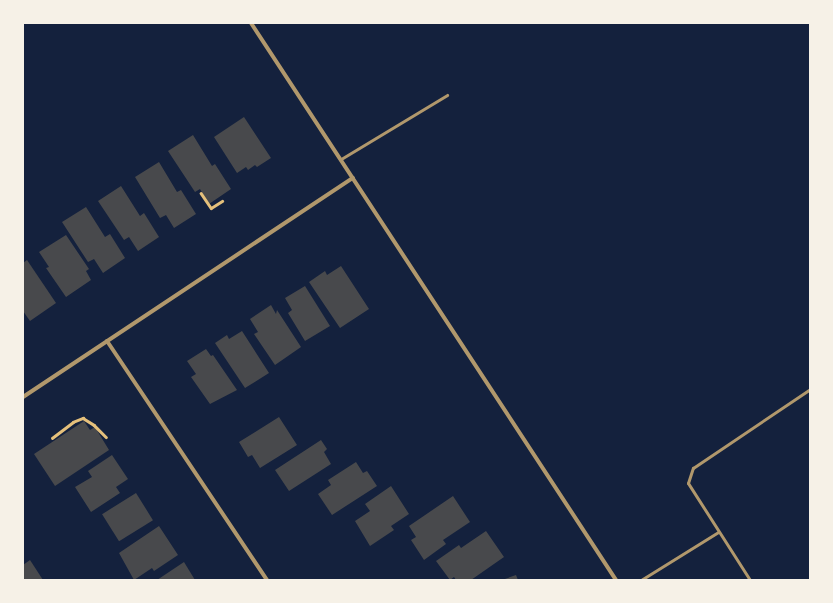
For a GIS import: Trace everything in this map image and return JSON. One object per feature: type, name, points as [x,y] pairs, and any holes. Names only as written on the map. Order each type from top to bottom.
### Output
[{"type":"street","points":[[251,23],[616,580]]},
{"type":"street","points":[[23,397],[353,178]]},
{"type":"street","points":[[107,341],[267,580]]},
{"type":"lane","points":[[341,159],[447,95]]},
{"type":"lane","points":[[750,580],[688,483],[693,468],[810,389]]},
{"type":"lane","points":[[641,580],[718,532]]},
{"type":"path","points":[[201,193],[211,208],[222,201]]},
{"type":"path","points":[[52,438],[73,422],[83,418],[94,425],[106,436]]},
{"type":"building","points":[[244,117],[271,158],[257,167],[255,165],[248,170],[246,167],[237,173],[214,137]]},
{"type":"building","points":[[193,135],[212,166],[215,164],[231,189],[209,204],[200,189],[195,192],[168,151]]},
{"type":"building","points":[[159,162],[177,192],[181,190],[196,214],[174,228],[166,215],[160,218],[135,177]]},
{"type":"building","points":[[121,186],[140,216],[144,213],[159,237],[138,251],[129,237],[124,240],[98,201]]},
{"type":"building","points":[[86,207],[105,237],[110,234],[125,258],[103,273],[94,259],[88,262],[62,222]]},
{"type":"building","points":[[66,235],[89,269],[86,271],[91,280],[66,297],[46,268],[49,267],[39,252]]},
{"type":"building","points":[[27,260],[56,303],[30,321],[23,311],[23,263]]},
{"type":"building","points":[[341,266],[369,309],[340,328],[309,282],[325,271],[327,275]]},
{"type":"building","points":[[305,286],[330,326],[305,341],[288,313],[292,310],[285,298]]},
{"type":"building","points":[[271,305],[276,314],[277,310],[301,347],[275,365],[254,334],[258,332],[250,319]]},
{"type":"building","points":[[242,331],[269,373],[245,388],[215,343],[227,335],[229,339]]},
{"type":"building","points":[[206,349],[211,356],[213,355],[237,390],[210,404],[191,377],[196,374],[187,361]]},
{"type":"building","points":[[279,417],[297,445],[260,468],[252,455],[248,457],[239,442]]},
{"type":"building","points":[[84,421],[90,430],[95,427],[109,450],[55,486],[34,454]]},
{"type":"building","points":[[321,440],[327,449],[324,452],[331,464],[289,491],[275,470]]},
{"type":"building","points":[[112,455],[128,479],[116,487],[120,493],[91,512],[75,487],[92,477],[88,471]]},
{"type":"building","points":[[356,462],[363,473],[367,471],[377,486],[332,515],[318,494],[331,485],[328,480]]},
{"type":"building","points":[[391,486],[409,514],[391,526],[394,530],[370,546],[355,521],[370,511],[365,504]]},
{"type":"building","points":[[136,493],[153,520],[119,541],[102,514]]},
{"type":"building","points":[[453,496],[470,522],[443,540],[446,544],[424,560],[411,540],[416,537],[409,526]]},
{"type":"building","points":[[159,526],[178,555],[154,571],[152,568],[134,580],[119,553]]},
{"type":"building","points":[[486,531],[504,557],[471,580],[456,580],[454,577],[450,580],[436,561],[459,545],[461,548]]},
{"type":"building","points":[[30,560],[43,580],[23,580],[23,565]]},
{"type":"building","points":[[184,562],[195,580],[157,580]]},
{"type":"building","points":[[516,575],[518,580],[502,580]]}]
